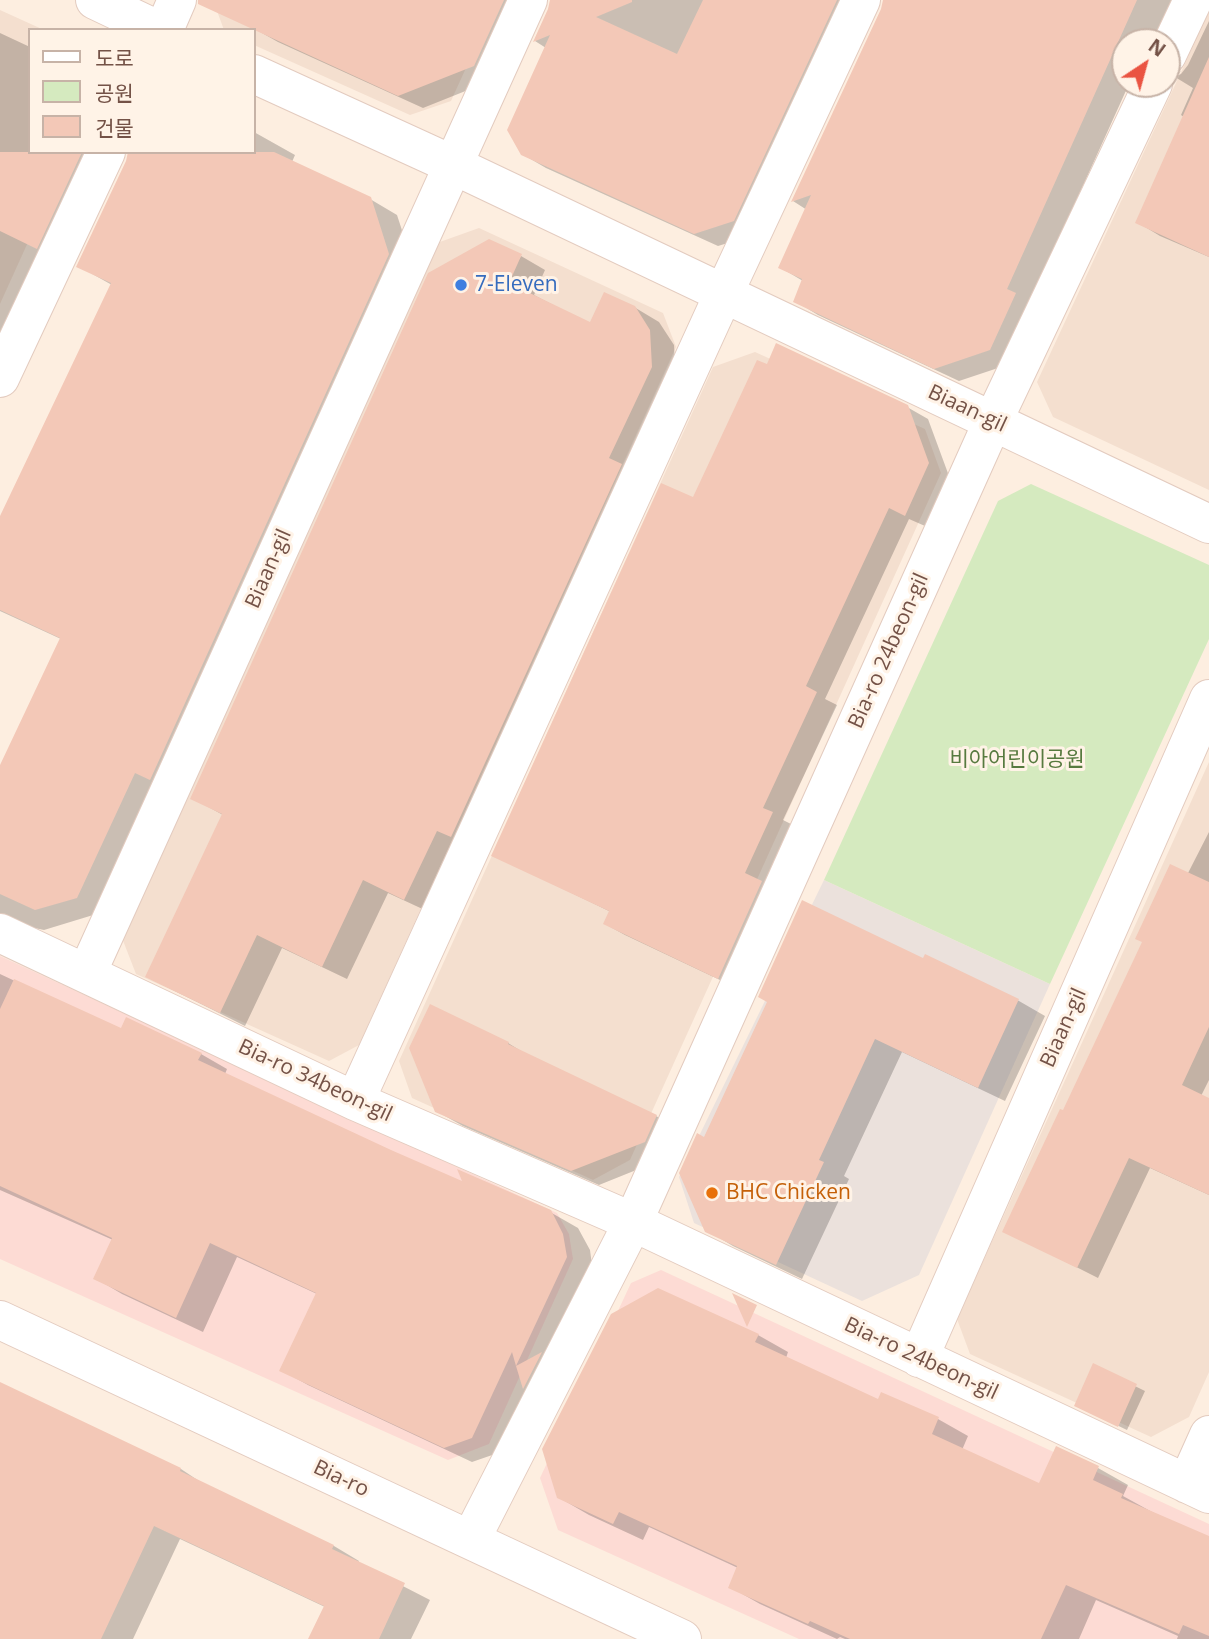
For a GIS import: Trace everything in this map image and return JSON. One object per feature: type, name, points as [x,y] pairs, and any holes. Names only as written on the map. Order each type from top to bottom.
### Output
[{"type":"street","points":[[95,0],[154,28]]},
{"type":"street","points":[[165,28],[177,0]]},
{"type":"street","name":"Biaan-gil","points":[[87,973],[528,0]]},
{"type":"street","points":[[355,1101],[723,295],[861,0]]},
{"type":"street","points":[[1180,28],[1193,0]]},
{"type":"street","name":"Biaan-gil","points":[[256,75],[452,164],[1209,524]]},
{"type":"street","name":"Bia-ro 24beon-gil","points":[[471,1539],[633,1222],[993,421],[1146,98]]},
{"type":"street","points":[[0,378],[105,154]]},
{"type":"street","name":"Biaan-gil","points":[[919,1358],[1209,699]]},
{"type":"street","name":"Bia-ro 34beon-gil","points":[[0,933],[355,1101],[633,1222]]},
{"type":"street","name":"Bia-ro 24beon-gil","points":[[633,1222],[1198,1489]]},
{"type":"street","name":"Bia-ro","points":[[0,1320],[682,1639]]},
{"type":"street","points":[[1198,1489],[1209,1435]]},
{"type":"shaded area","points":[[213,0],[497,0],[451,101],[410,115],[256,46],[256,28],[223,28]]},
{"type":"shaded area","points":[[0,10],[40,28],[28,28],[28,154],[68,154],[0,304]]},
{"type":"shaded area","points":[[1209,12],[1209,490],[1053,417],[1037,382],[1169,98],[1181,98],[1181,72]]},
{"type":"shaded area","points":[[479,228],[663,313],[676,347],[359,1045],[329,1061],[136,974],[122,938],[437,243]]},
{"type":"shaded area","points":[[755,352],[925,429],[941,473],[630,1160],[593,1180],[412,1098],[399,1061],[713,367]]},
{"type":"shaded area","points":[[1209,762],[1209,1372],[1189,1417],[1151,1437],[970,1354],[957,1319]]},
{"type":"shaded area","points":[[824,880],[1050,984],[919,1275],[862,1301],[694,1223],[679,1177]]},
{"type":"shaded area","points":[[0,956],[557,1213],[569,1234],[573,1259],[489,1444],[448,1460],[0,1259]]},
{"type":"shaded area","points":[[661,1270],[1209,1524],[1209,1639],[799,1639],[558,1530],[540,1478],[631,1283]]},
{"type":"green space","name":"비아어린이공원","points":[[1031,484],[1209,565],[1209,639],[1050,984],[824,880],[998,501]]},
{"type":"building","points":[[198,0],[504,0],[474,66],[398,96],[256,31],[256,28],[250,28],[198,4]]},
{"type":"building","points":[[550,0],[632,0],[596,17],[677,54],[703,0],[837,0],[734,221],[694,234],[521,155],[507,130],[550,35],[533,42]]},
{"type":"building","points":[[883,0],[1137,0],[1124,28],[1111,28],[1111,58],[1007,289],[1016,293],[990,350],[934,369],[793,302],[802,279],[778,268],[811,195],[791,202]]},
{"type":"building","points":[[1209,57],[1209,257],[1135,223]]},
{"type":"building","points":[[0,152],[81,154],[37,249],[0,231]]},
{"type":"building","points":[[274,152],[371,197],[389,254],[150,780],[135,773],[77,898],[35,910],[0,894],[0,765],[60,638],[0,610],[0,516],[111,283],[76,267],[128,154]]},
{"type":"building","points":[[489,239],[522,254],[509,283],[590,322],[604,292],[635,306],[650,330],[652,367],[609,458],[622,464],[451,837],[437,831],[404,900],[363,880],[322,967],[257,935],[220,1013],[145,977],[222,814],[190,799],[428,273]]},
{"type":"building","points":[[776,343],[908,405],[929,463],[905,516],[889,508],[806,686],[817,692],[763,808],[773,812],[745,873],[762,881],[718,979],[603,924],[609,911],[491,856],[661,483],[693,497],[757,360],[767,364]]},
{"type":"building","points":[[1170,864],[1209,882],[1209,1027],[1182,1085],[1209,1098],[1209,1195],[1129,1158],[1077,1268],[1002,1232],[1142,942],[1135,939]]},
{"type":"building","points":[[802,900],[923,958],[925,954],[1019,999],[978,1088],[875,1039],[819,1160],[824,1162],[776,1265],[705,1232],[679,1173],[697,1133],[704,1137],[767,1002],[758,997]]},
{"type":"building","points":[[14,979],[121,1028],[126,1017],[202,1053],[198,1060],[391,1150],[462,1181],[457,1169],[551,1210],[563,1234],[567,1257],[516,1366],[512,1352],[472,1438],[444,1448],[279,1371],[316,1293],[210,1243],[176,1318],[93,1279],[112,1238],[0,1186],[0,1009]]},
{"type":"building","points":[[430,1004],[657,1115],[645,1142],[571,1171],[435,1112],[409,1048]]},
{"type":"building","points":[[658,1288],[759,1334],[755,1342],[878,1399],[881,1392],[939,1417],[932,1434],[1039,1483],[1056,1446],[1099,1466],[1093,1480],[1123,1494],[1121,1498],[1209,1536],[1209,1636],[1183,1625],[1179,1634],[1066,1585],[1041,1639],[850,1639],[810,1621],[808,1624],[728,1588],[737,1566],[619,1512],[613,1524],[557,1498],[542,1449],[611,1314]]},
{"type":"building","points":[[732,1293],[757,1305],[747,1327]]},
{"type":"building","points":[[542,1352],[523,1389],[516,1366]]},
{"type":"building","points":[[1093,1363],[1137,1384],[1118,1427],[1074,1406]]},
{"type":"building","points":[[0,1382],[181,1468],[180,1471],[334,1545],[332,1549],[405,1583],[379,1639],[308,1639],[324,1606],[154,1526],[101,1639],[0,1639]]},
{"type":"place","name":"7-Eleven","points":[[461,285]]},
{"type":"place","name":"BHC Chicken","points":[[712,1193]]}]
